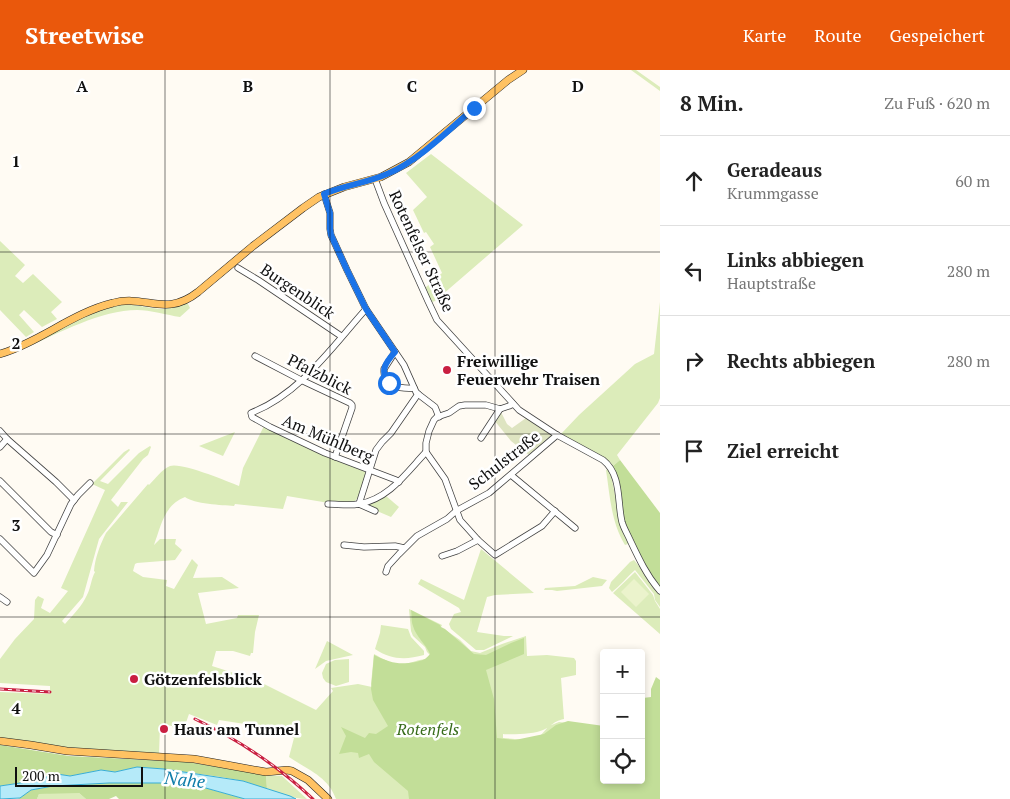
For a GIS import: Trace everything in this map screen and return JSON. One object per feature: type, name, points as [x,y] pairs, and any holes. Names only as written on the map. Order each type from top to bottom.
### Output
[{"type":"main road","points":[[0,354],[21,346],[85,313],[109,304],[130,301],[166,305],[177,304],[189,299],[253,246],[324,194],[344,186],[375,179],[409,162],[508,80],[523,70]]},
{"type":"main road","points":[[0,742],[68,751],[194,759],[266,772],[292,771],[308,780],[328,799]]},
{"type":"street","name":"Rotenfelser Straße","points":[[375,179],[388,212],[438,320],[521,412],[609,465],[617,486],[623,524],[650,580],[660,591]]},
{"type":"street","points":[[324,194],[330,213],[331,235],[366,309],[395,352],[418,394],[435,407],[439,416]]},
{"type":"street","name":"Burgenblick","points":[[238,268],[341,336]]},
{"type":"street","points":[[300,380],[318,364],[366,309]]},
{"type":"street","points":[[395,352],[384,369],[385,378],[395,386],[414,388]]},
{"type":"street","name":"Pfalzblick","points":[[255,356],[352,405],[335,457]]},
{"type":"street","name":"Am Mühlberg","points":[[300,380],[280,398],[251,413],[252,417],[263,424],[335,457],[399,482]]},
{"type":"street","points":[[359,504],[376,450],[391,433],[418,394]]},
{"type":"street","points":[[328,504],[359,504],[391,489],[426,452],[426,443],[435,418],[459,406],[486,405],[500,409],[513,404]]},
{"type":"street","points":[[481,438],[500,409]]},
{"type":"street","points":[[0,432],[74,500]]},
{"type":"street","name":"Schulstraße","points":[[426,452],[445,479],[456,511],[489,493],[557,435]]},
{"type":"street","points":[[0,447],[7,439]]},
{"type":"street","points":[[512,475],[575,528]]},
{"type":"street","points":[[0,481],[56,535]]},
{"type":"street","points":[[0,539],[34,573],[47,555],[74,500],[90,483]]},
{"type":"street","points":[[359,504],[374,512]]},
{"type":"street","points":[[386,572],[388,566],[417,536],[447,519],[456,511],[462,522],[495,555],[542,526],[554,511]]},
{"type":"street","points":[[442,556],[457,551],[478,540]]},
{"type":"street","points":[[344,545],[369,547],[395,546],[404,548]]},
{"type":"street","points":[[0,597],[7,602]]},
{"type":"green space","points":[[631,70],[636,70],[660,87],[660,91]]},
{"type":"green space","points":[[431,154],[523,225],[432,302],[425,288],[442,273],[430,247],[434,244],[426,232],[424,233],[413,210],[427,197],[406,173]]},
{"type":"green space","points":[[0,241],[25,265],[15,276],[23,283],[33,274],[62,302],[51,312],[57,319],[42,327],[24,310],[19,315],[34,332],[26,337],[0,310]]},
{"type":"green space","points":[[660,302],[660,398],[617,455],[620,460],[613,466],[610,462],[561,434],[635,364],[654,354]]},
{"type":"green space","points":[[187,303],[190,308],[180,317],[142,310],[123,311],[80,323],[26,348],[73,322],[111,307],[127,305],[164,309]]},
{"type":"green space","points":[[501,412],[507,424],[512,428],[526,418],[549,432],[552,436],[530,456],[511,441],[494,420]]},
{"type":"green space","name":"Rotenfels","points":[[264,426],[366,472],[359,496],[354,502],[329,503],[287,496],[283,509],[235,504],[234,506],[208,504],[185,497],[172,505],[164,517],[154,545],[160,539],[176,539],[175,544],[182,550],[175,560],[137,563],[133,571],[143,577],[167,580],[166,586],[174,589],[192,559],[198,565],[193,578],[222,577],[239,588],[198,593],[206,624],[237,618],[238,615],[259,615],[253,653],[250,656],[233,651],[216,651],[212,666],[256,680],[316,710],[333,691],[331,688],[358,684],[372,687],[374,654],[397,664],[430,659],[430,655],[425,647],[413,636],[409,609],[442,625],[440,629],[447,631],[460,640],[471,651],[480,653],[526,636],[527,656],[547,655],[574,658],[576,661],[576,675],[561,678],[564,719],[551,725],[559,722],[600,727],[600,784],[645,784],[660,799],[336,799],[328,784],[309,769],[289,757],[294,738],[270,728],[219,720],[217,725],[189,714],[182,734],[175,731],[172,726],[160,726],[159,754],[66,749],[0,739],[0,692],[50,694],[50,686],[0,683],[0,659],[15,639],[34,619],[35,600],[38,596],[44,599],[41,608],[50,613],[68,591],[61,588],[105,490],[92,484],[124,452],[130,450],[100,481],[108,484],[139,453],[151,447],[148,455],[111,500],[118,507],[121,502],[128,502],[99,539],[83,597],[62,621],[65,624],[80,607],[87,595],[95,572],[98,552],[106,533],[148,484],[161,472],[170,466],[184,467],[239,486],[243,468]],"holes":[[[547,728],[540,736],[529,740],[503,738],[503,734],[529,733]]]},
{"type":"green space","points":[[235,432],[223,456],[199,446]]},
{"type":"green space","points":[[620,460],[660,513],[660,588],[639,555],[623,520],[613,466]]},
{"type":"green space","points":[[608,469],[628,541],[628,544],[625,545],[620,536],[612,509],[606,470]]},
{"type":"green space","points":[[386,496],[399,507],[391,517],[370,508],[370,504]]},
{"type":"green space","points":[[481,549],[534,593],[487,597],[477,632],[513,636],[484,650],[476,650],[451,629],[449,624],[454,614],[461,612],[459,608],[418,584],[421,579],[464,600]]},
{"type":"green space","points":[[634,560],[660,594],[660,607],[655,600],[654,594],[635,570],[612,592],[609,588],[611,582]]},
{"type":"green space","points":[[635,572],[653,595],[660,609],[660,634],[613,593]]},
{"type":"green space","points":[[593,577],[607,580],[602,586],[557,591],[544,590],[545,588],[575,586]]},
{"type":"green space","points":[[634,579],[649,594],[636,607],[621,592]]},
{"type":"green space","points":[[411,610],[440,625],[474,654],[486,655],[524,638],[524,654],[486,670],[494,699],[497,738],[515,740],[544,734],[556,725],[568,721],[600,725],[600,784],[645,784],[645,698],[651,697],[651,689],[656,677],[660,680],[660,799],[409,799],[408,791],[374,762],[369,754],[359,758],[358,753],[339,754],[346,736],[341,727],[365,738],[369,733],[376,734],[388,726],[373,700],[371,689],[374,655],[390,662],[404,663],[422,660],[430,654],[414,630]]},
{"type":"green space","points":[[381,625],[408,629],[411,637],[424,651],[424,655],[399,658],[381,653],[375,649]]},
{"type":"green space","points":[[327,641],[353,655],[326,661],[315,669]]},
{"type":"green space","points":[[349,659],[349,682],[336,686],[326,682],[322,673],[326,664],[335,660]]},
{"type":"green space","points":[[0,745],[69,756],[187,762],[266,775],[267,789],[243,781],[221,777],[137,767],[115,772],[101,770],[70,776],[57,774],[27,782],[0,786]]},
{"type":"green space","points":[[266,775],[282,776],[307,799],[292,797],[267,789]]},
{"type":"green space","points":[[109,783],[195,785],[245,799],[119,799],[116,796],[109,799],[86,799],[79,793],[39,794],[37,799],[17,799],[31,790],[53,786]]},
{"type":"green space","points":[[79,793],[86,799],[37,799],[39,794]]},
{"type":"water","name":"Nahe","points":[[137,767],[164,769],[243,781],[296,799],[245,799],[195,785],[109,783],[53,786],[31,790],[20,798],[0,799],[0,786],[27,782],[57,774],[70,776],[101,770],[115,772]]},
{"type":"railway","points":[[0,689],[50,692]]},
{"type":"railway","points":[[195,719],[257,754],[286,775],[313,799]]},
{"type":"place","name":"Freiwillige Feuerwehr Traisen","points":[[447,370]]},
{"type":"place","name":"Götzenfelsblick","points":[[134,679]]},
{"type":"place","name":"Haus am Tunnel","points":[[164,729]]},
{"type":"route","points":[[389,383],[384,376],[384,369],[395,352],[366,309],[331,235],[329,207],[324,194],[344,186],[375,179],[396,170],[415,158],[474,108]]}]
